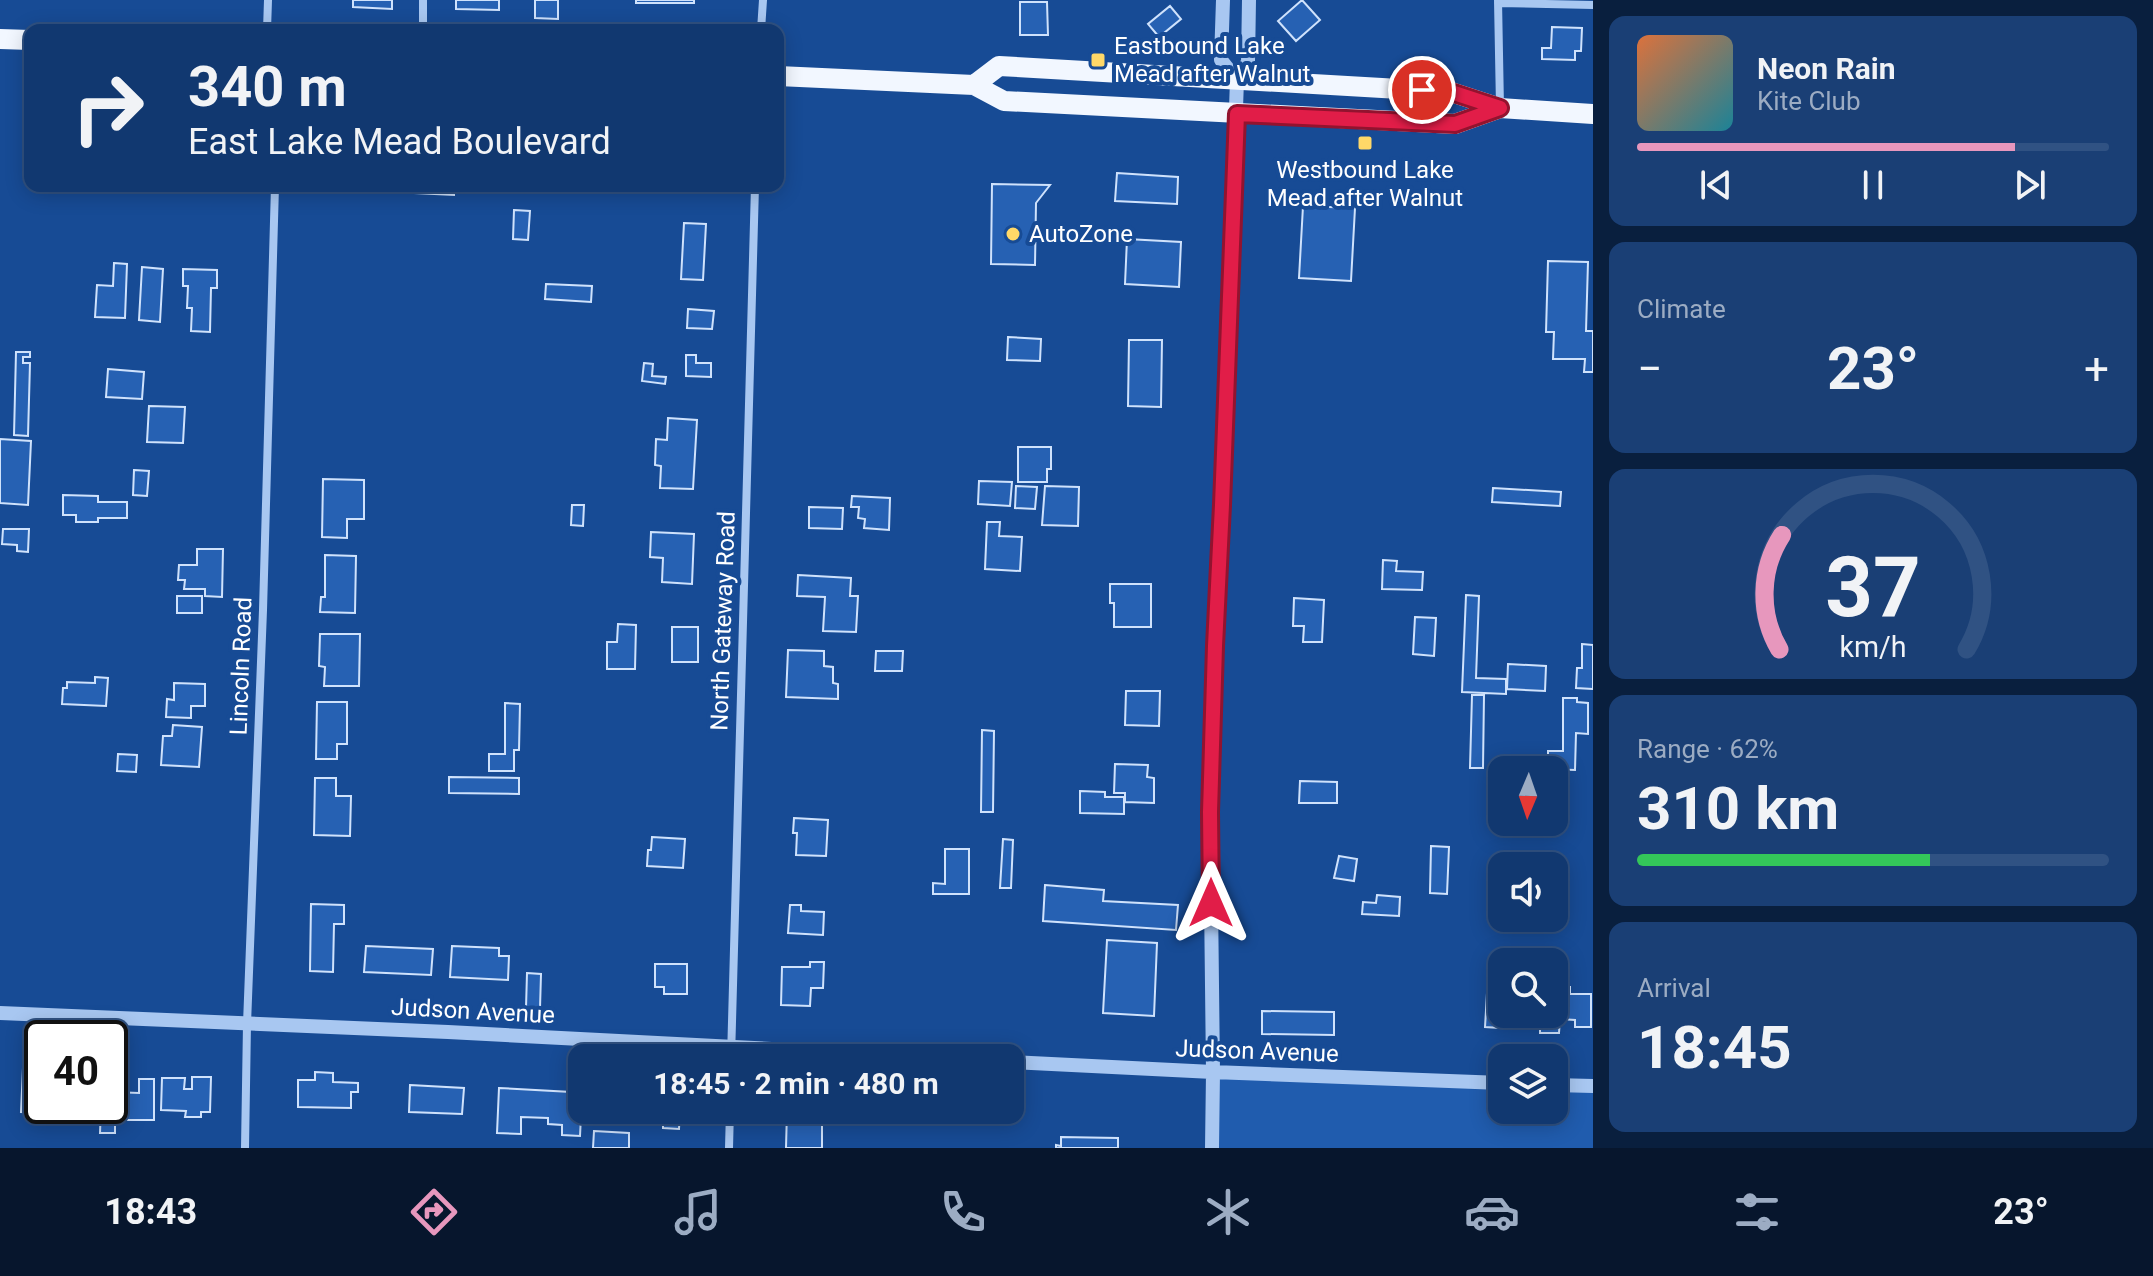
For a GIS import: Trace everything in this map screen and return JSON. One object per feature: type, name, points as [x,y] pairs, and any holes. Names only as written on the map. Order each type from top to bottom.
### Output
[{"type":"main road","points":[[0,39],[24,40]]},
{"type":"main road","points":[[974,85],[999,66],[1451,92],[1500,108],[1593,114]]},
{"type":"main road","points":[[784,76],[974,85],[1004,101],[1455,124],[1500,108]]},
{"type":"street","points":[[267,24],[268,0]]},
{"type":"street","points":[[423,0],[423,24]]},
{"type":"street","points":[[761,24],[763,0]]},
{"type":"street","points":[[1223,0],[1221,60],[1237,80]]},
{"type":"street","points":[[1212,1148],[1210,812],[1213,701],[1237,80],[1248,62],[1249,0]]},
{"type":"street","points":[[1500,108],[1498,2],[1593,5]]},
{"type":"street","name":"Lincoln Road","points":[[245,1148],[275,192]]},
{"type":"street","name":"North Gateway Road","points":[[732,1044],[755,192]]},
{"type":"street","name":"Judson Avenue","points":[[0,1013],[593,1044]]},
{"type":"street","name":"Judson Avenue","points":[[1024,1063],[1488,1082]]},
{"type":"street","points":[[1568,1085],[1593,1086]]},
{"type":"street","points":[[729,1148],[730,1124]]},
{"type":"shaded area","points":[[1213,1072],[1488,1082],[1488,1124],[1568,1124],[1568,1085],[1593,1086],[1593,1148],[1212,1148]]},
{"type":"building","points":[[353,0],[392,0],[392,9],[353,7]]},
{"type":"building","points":[[456,0],[499,0],[499,10],[456,9]]},
{"type":"building","points":[[535,0],[558,0],[558,19],[535,18]]},
{"type":"building","points":[[636,0],[694,0],[694,3],[636,3]]},
{"type":"building","points":[[1302,0],[1320,20],[1296,41],[1278,21]]},
{"type":"building","points":[[1020,2],[1047,2],[1048,35],[1020,35]]},
{"type":"building","points":[[1170,6],[1181,19],[1159,37],[1148,24]]},
{"type":"building","points":[[1552,27],[1582,28],[1581,51],[1575,51],[1575,60],[1542,59],[1542,48],[1551,48]]},
{"type":"building","points":[[1117,173],[1178,177],[1177,204],[1115,201]]},
{"type":"building","name":"AutoZone","points":[[992,184],[1050,185],[1036,203],[1035,265],[991,264]]},
{"type":"building","points":[[393,192],[454,192],[454,195]]},
{"type":"building","points":[[1303,206],[1355,208],[1351,281],[1299,278]]},
{"type":"building","points":[[514,210],[530,211],[528,240],[513,239]]},
{"type":"building","points":[[684,223],[706,224],[703,280],[681,279]]},
{"type":"building","points":[[1127,239],[1181,242],[1179,287],[1125,284]]},
{"type":"building","points":[[1548,261],[1588,262],[1586,331],[1593,331],[1593,372],[1584,372],[1585,359],[1553,359],[1554,332],[1546,332]]},
{"type":"building","points":[[114,263],[127,264],[125,318],[95,317],[97,285],[113,286]]},
{"type":"building","points":[[142,267],[163,269],[160,322],[139,320]]},
{"type":"building","points":[[183,269],[217,270],[217,288],[211,288],[210,332],[191,331],[192,308],[187,308],[188,286],[183,286]]},
{"type":"building","points":[[546,284],[592,286],[591,302],[545,299]]},
{"type":"building","points":[[688,309],[714,311],[712,329],[687,328]]},
{"type":"building","points":[[1008,337],[1041,339],[1040,361],[1007,360]]},
{"type":"building","points":[[1129,340],[1162,340],[1161,407],[1128,406]]},
{"type":"building","points":[[16,352],[30,352],[30,357],[23,357],[23,363],[30,363],[28,436],[14,435]]},
{"type":"building","points":[[686,355],[696,355],[696,363],[711,363],[711,377],[686,376]]},
{"type":"building","points":[[644,363],[653,364],[652,376],[666,377],[665,384],[642,381]]},
{"type":"building","points":[[108,369],[144,372],[142,399],[106,397]]},
{"type":"building","points":[[149,406],[185,407],[183,443],[147,442]]},
{"type":"building","points":[[668,418],[697,420],[693,489],[660,488],[661,466],[655,465],[656,439],[667,440]]},
{"type":"building","points":[[0,439],[31,441],[28,505],[0,503]]},
{"type":"building","points":[[1018,447],[1051,447],[1051,469],[1047,469],[1047,482],[1018,482]]},
{"type":"building","points":[[134,470],[149,471],[147,496],[133,495]]},
{"type":"building","points":[[323,479],[364,480],[364,519],[347,519],[347,538],[322,537]]},
{"type":"building","points":[[979,481],[1012,482],[1010,506],[978,504]]},
{"type":"building","points":[[1016,486],[1037,487],[1035,509],[1015,508]]},
{"type":"building","points":[[1045,486],[1079,487],[1078,526],[1042,525]]},
{"type":"building","points":[[1493,488],[1561,492],[1560,506],[1492,502]]},
{"type":"building","points":[[63,495],[98,496],[98,502],[127,502],[127,518],[76,522],[76,515],[63,515]]},
{"type":"building","points":[[852,496],[890,498],[889,530],[864,528],[865,519],[858,518],[859,507],[851,507]]},
{"type":"building","points":[[572,505],[584,505],[583,526],[571,525]]},
{"type":"building","points":[[809,507],[843,508],[842,529],[809,528]]},
{"type":"building","points":[[987,522],[1000,522],[999,536],[1022,537],[1020,571],[985,569]]},
{"type":"building","points":[[3,529],[29,529],[28,552],[17,551],[17,545],[2,544]]},
{"type":"building","points":[[651,532],[694,534],[692,584],[662,582],[663,558],[650,557]]},
{"type":"building","points":[[197,549],[223,549],[222,597],[205,596],[205,589],[184,589],[185,580],[178,580],[179,565],[197,565]]},
{"type":"building","points":[[325,555],[356,556],[355,613],[320,612],[321,597],[325,597]]},
{"type":"building","points":[[1383,560],[1397,561],[1396,571],[1423,572],[1422,590],[1382,589]]},
{"type":"building","points":[[798,575],[851,578],[850,596],[858,596],[856,632],[823,631],[825,597],[797,596]]},
{"type":"building","points":[[1110,584],[1151,584],[1151,627],[1114,627]]},
{"type":"building","points":[[1466,595],[1479,596],[1476,678],[1506,679],[1506,694],[1462,692]]},
{"type":"building","points":[[177,596],[202,596],[202,613],[177,613]]},
{"type":"building","points":[[1294,598],[1324,600],[1322,642],[1303,642],[1304,626],[1293,626]]},
{"type":"building","points":[[1415,617],[1436,618],[1434,656],[1413,654]]},
{"type":"building","points":[[618,624],[636,625],[635,669],[607,669],[607,642],[617,642]]},
{"type":"building","points":[[672,627],[698,627],[698,662],[672,662]]},
{"type":"building","points":[[320,634],[360,634],[359,686],[324,686],[325,667],[319,666]]},
{"type":"building","points":[[1582,644],[1593,645],[1593,689],[1576,688],[1577,668],[1582,668]]},
{"type":"building","points":[[788,650],[824,651],[824,666],[833,667],[833,683],[838,684],[838,699],[786,697]]},
{"type":"building","points":[[876,651],[903,651],[902,671],[875,671]]},
{"type":"building","points":[[1508,664],[1546,666],[1545,691],[1507,689]]},
{"type":"building","points":[[95,677],[108,678],[106,706],[62,704],[63,688],[67,688],[67,682],[95,683]]},
{"type":"building","points":[[174,683],[205,684],[205,706],[191,706],[191,718],[166,717],[167,699],[174,700]]},
{"type":"building","points":[[1126,691],[1160,691],[1159,726],[1125,725]]},
{"type":"building","points":[[1472,695],[1484,695],[1483,768],[1470,768]]},
{"type":"building","points":[[1563,698],[1577,698],[1577,702],[1588,703],[1588,734],[1576,733],[1575,770],[1568,770],[1568,756],[1548,756],[1548,751],[1563,751]]},
{"type":"building","points":[[317,702],[347,702],[347,744],[337,744],[337,759],[316,759]]},
{"type":"building","points":[[505,703],[520,704],[519,750],[514,750],[514,771],[489,771],[489,754],[505,754]]},
{"type":"building","points":[[173,725],[202,727],[199,767],[161,765],[163,736],[172,736]]},
{"type":"building","points":[[982,730],[994,731],[993,812],[981,812]]},
{"type":"building","points":[[118,754],[137,755],[136,772],[117,771]]},
{"type":"building","points":[[1115,764],[1148,765],[1147,777],[1154,778],[1154,803],[1125,802],[1125,793],[1114,793]]},
{"type":"building","points":[[449,777],[519,778],[519,794],[449,793]]},
{"type":"building","points":[[315,778],[336,778],[336,796],[351,796],[350,836],[314,835]]},
{"type":"building","points":[[1300,781],[1337,782],[1337,803],[1299,803]]},
{"type":"building","points":[[1080,791],[1105,792],[1105,797],[1124,797],[1124,814],[1080,813]]},
{"type":"building","points":[[794,818],[828,820],[826,856],[796,855]]},
{"type":"building","points":[[652,837],[685,839],[683,868],[647,866]]},
{"type":"building","points":[[1003,839],[1013,840],[1011,888],[1000,888]]},
{"type":"building","points":[[1431,846],[1449,847],[1447,894],[1430,893]]},
{"type":"building","points":[[945,849],[969,849],[969,894],[933,894],[933,883],[945,884]]},
{"type":"building","points":[[1339,856],[1357,859],[1354,881],[1334,878]]},
{"type":"building","points":[[1045,885],[1104,890],[1103,901],[1178,905],[1176,930],[1043,921]]},
{"type":"building","points":[[1377,895],[1400,897],[1399,916],[1362,914],[1363,902],[1376,903]]},
{"type":"building","points":[[311,904],[344,905],[344,924],[334,924],[333,972],[310,971]]},
{"type":"building","points":[[790,905],[801,905],[801,911],[824,912],[823,935],[788,933]]},
{"type":"building","points":[[1107,940],[1157,943],[1154,1016],[1103,1013]]},
{"type":"building","points":[[366,946],[433,949],[431,975],[364,972]]},
{"type":"building","points":[[452,946],[499,948],[499,956],[509,956],[508,980],[450,977]]},
{"type":"building","points":[[810,962],[824,962],[823,988],[811,988],[810,1006],[781,1005],[782,967],[810,967]]},
{"type":"building","points":[[655,964],[687,964],[687,994],[664,994],[664,987],[655,987]]},
{"type":"building","points":[[527,973],[541,974],[540,1008],[526,1008]]},
{"type":"building","points":[[1568,987],[1570,994],[1591,994],[1591,1027],[1575,1027],[1575,1020],[1568,1020]]},
{"type":"building","points":[[1487,993],[1488,1027],[1485,1027]]},
{"type":"building","points":[[1262,1011],[1334,1012],[1334,1035],[1262,1034]]},
{"type":"building","points":[[1540,1028],[1559,1028],[1559,1033],[1540,1033]]},
{"type":"building","points":[[23,1068],[24,1068],[24,1112],[21,1112]]},
{"type":"building","points":[[315,1072],[333,1073],[333,1082],[358,1083],[358,1092],[351,1092],[351,1108],[298,1107],[298,1080],[315,1080]]},
{"type":"building","points":[[192,1077],[211,1077],[210,1112],[201,1112],[201,1117],[185,1117],[186,1111],[161,1110],[162,1078],[185,1078],[184,1089],[192,1089]]},
{"type":"building","points":[[139,1079],[154,1079],[154,1120],[128,1120],[128,1093],[139,1093]]},
{"type":"building","points":[[410,1085],[464,1088],[462,1114],[409,1112]]},
{"type":"building","points":[[499,1088],[568,1092],[568,1124],[581,1124],[580,1136],[562,1135],[562,1125],[548,1124],[548,1118],[521,1117],[521,1134],[497,1133]]},
{"type":"building","points":[[100,1124],[115,1124],[115,1133],[100,1133]]},
{"type":"building","points":[[663,1124],[679,1124],[679,1129],[663,1128]]},
{"type":"building","points":[[787,1124],[822,1124],[822,1148],[786,1148]]},
{"type":"building","points":[[594,1131],[629,1133],[629,1148],[593,1148]]},
{"type":"building","points":[[1061,1137],[1118,1138],[1118,1148],[1056,1148],[1056,1145],[1061,1146]]},
{"type":"place","name":"Eastbound Lake Mead after Walnut","points":[[1098,60]]},
{"type":"place","name":"Westbound Lake Mead after Walnut","points":[[1365,143]]},
{"type":"place","name":"AutoZone","points":[[1013,234]]},
{"type":"route","points":[[1211,903],[1210,812],[1215,646],[1237,114],[1455,124],[1500,108],[1451,92],[1422,90]]}]
